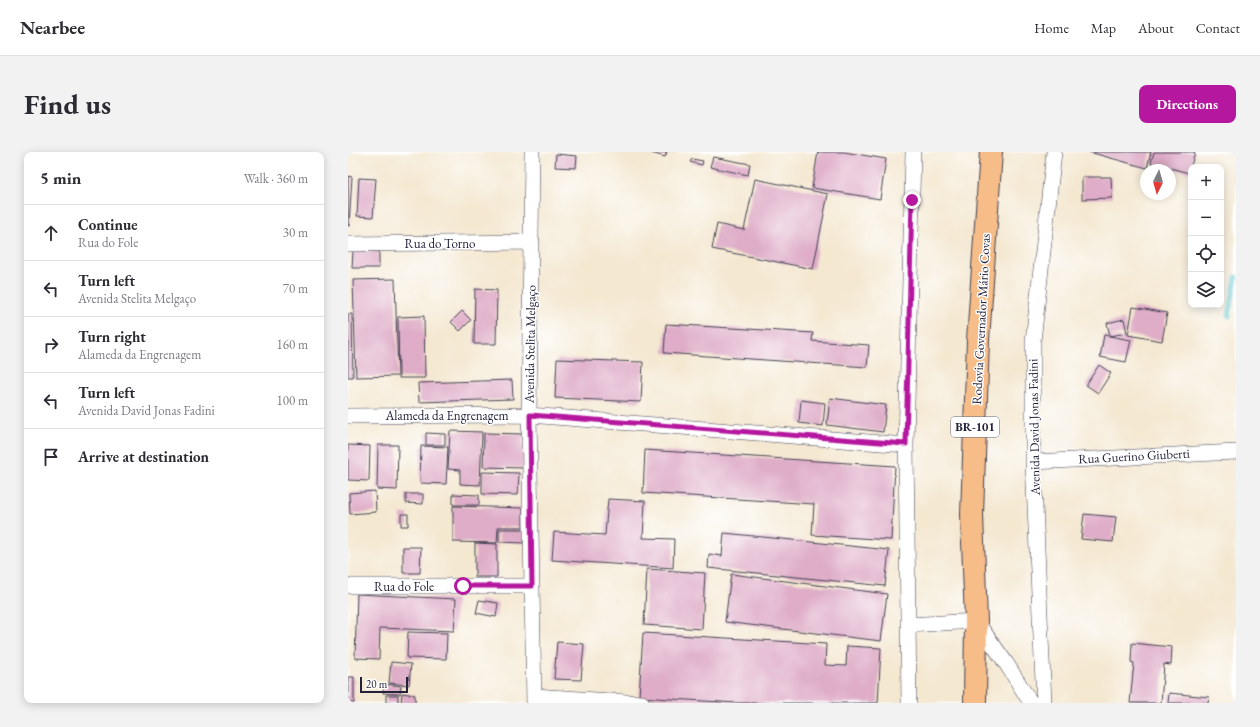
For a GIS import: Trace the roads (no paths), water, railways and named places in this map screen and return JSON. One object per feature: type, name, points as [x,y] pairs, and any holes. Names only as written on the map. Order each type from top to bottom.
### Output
[{"type":"highway","name":"Rodovia Governador Mário Covas","points":[[975,703],[976,621],[972,515],[978,348],[991,152]]},
{"type":"street","name":"Avenida Stelita Melgaço","points":[[532,152],[530,415],[534,699]]},
{"type":"street","points":[[909,703],[906,444],[913,152]]},
{"type":"street","name":"Avenida David Jonas Fadini","points":[[1044,703],[1033,462],[1033,341],[1054,152]]},
{"type":"street","name":"Rua do Torno","points":[[348,244],[532,242]]},
{"type":"street","name":"Alameda da Engrenagem","points":[[348,416],[530,415],[906,444]]},
{"type":"street","name":"Rua Guerino Giuberti","points":[[1033,462],[1236,452]]},
{"type":"street","name":"Rua do Fole","points":[[348,586],[532,586]]},
{"type":"street","points":[[908,625],[976,621],[1006,663],[1031,703]]},
{"type":"street","points":[[534,699],[642,703]]},
{"type":"waterway","points":[[1229,316],[1236,277]]}]
